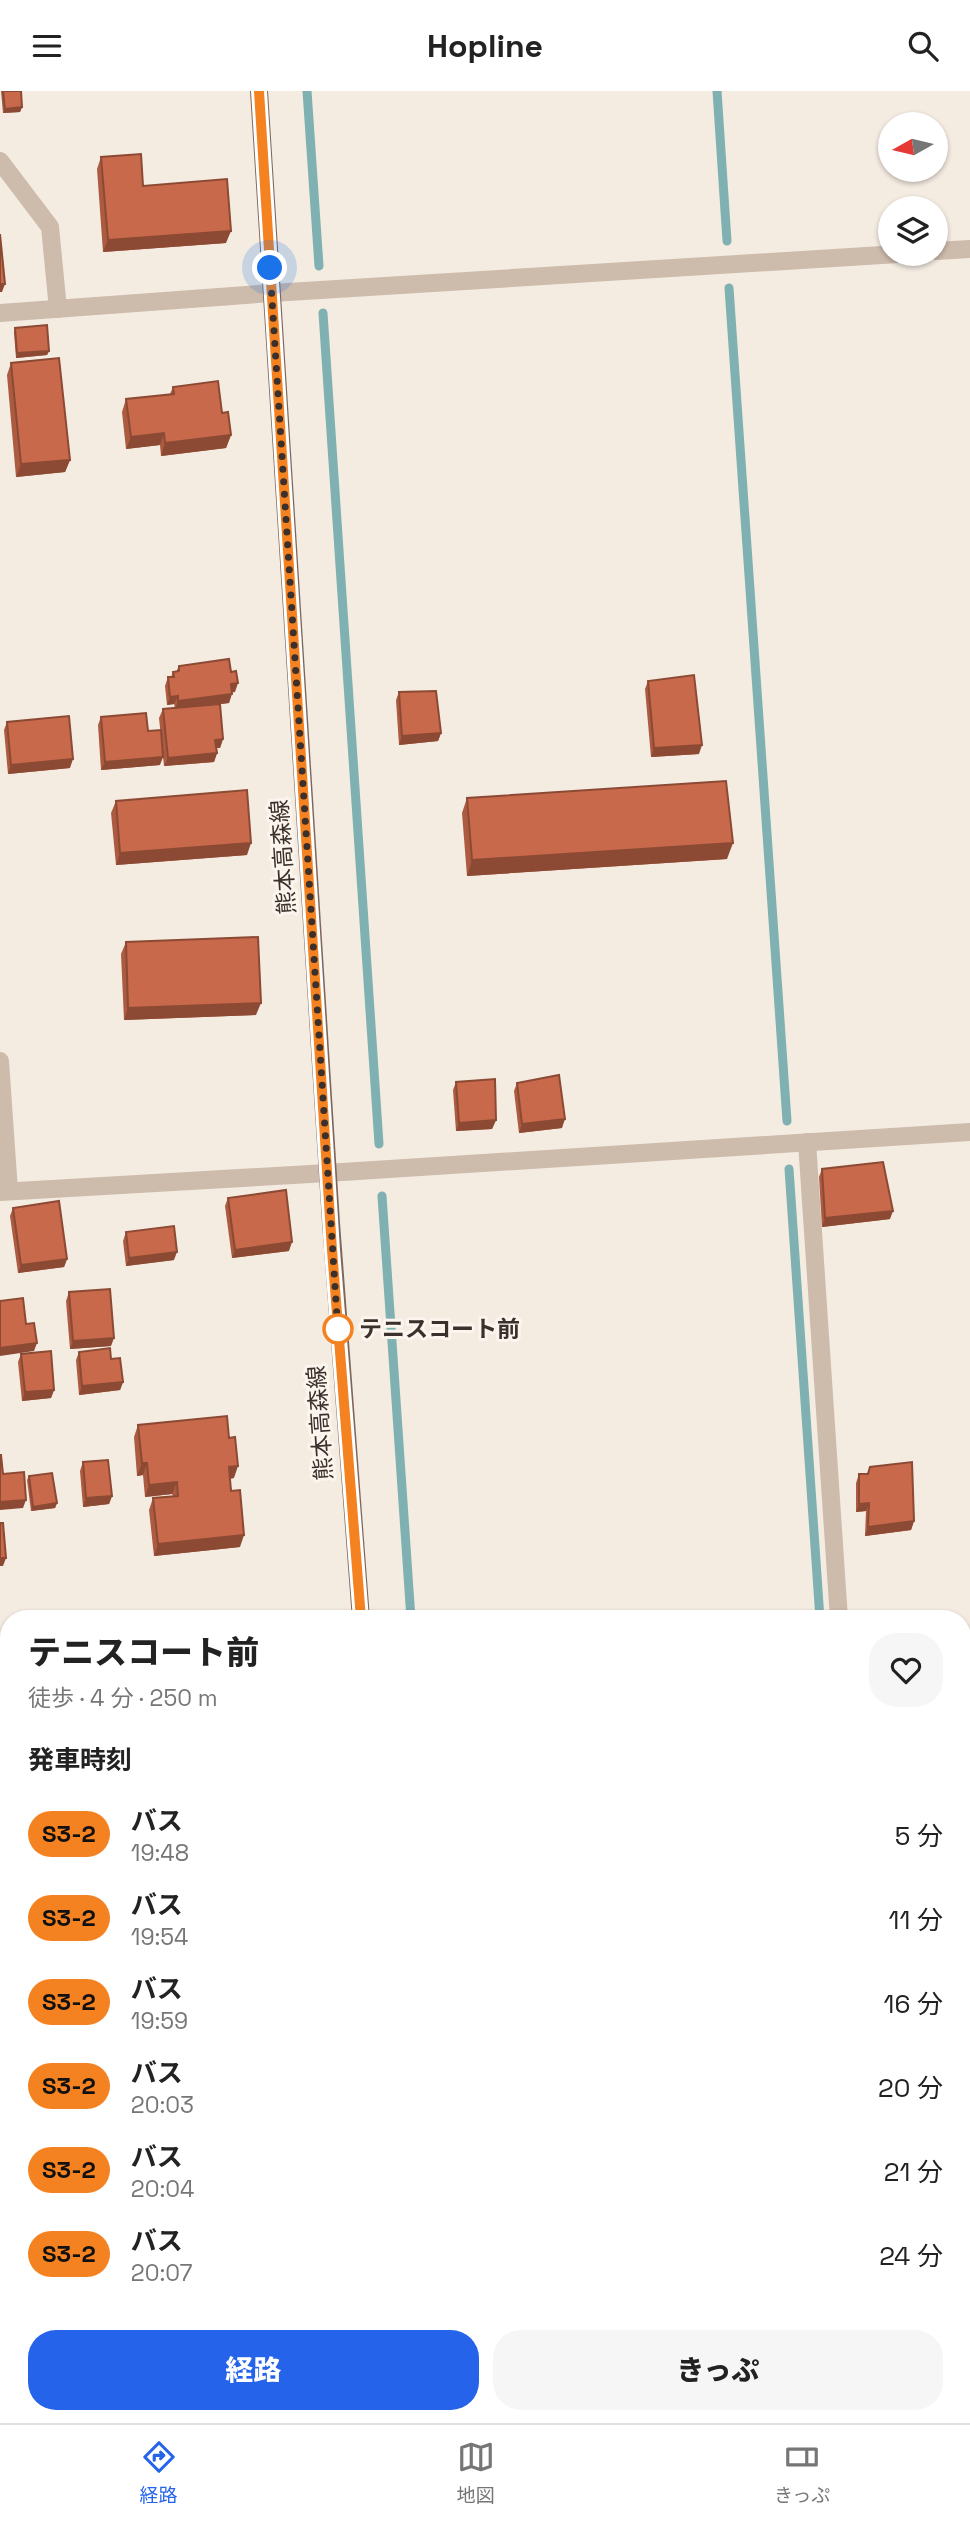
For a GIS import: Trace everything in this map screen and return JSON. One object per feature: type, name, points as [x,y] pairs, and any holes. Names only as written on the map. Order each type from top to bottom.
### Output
[{"type":"main road","name":"熊本高森線","points":[[259,91],[327,1174],[360,1610]]},
{"type":"street","points":[[0,161],[50,227],[58,309]]},
{"type":"street","points":[[948,250],[970,249]]},
{"type":"street","points":[[0,313],[272,293],[878,255]]},
{"type":"street","points":[[0,1061],[4,1191],[327,1174],[970,1132]]},
{"type":"street","points":[[807,1142],[838,1610]]},
{"type":"building","points":[[3,91],[21,91],[22,107],[5,109]]},
{"type":"building","points":[[141,154],[143,186],[227,179],[231,231],[108,240],[101,157]]},
{"type":"building","points":[[0,234],[5,284],[0,284]]},
{"type":"building","points":[[47,325],[49,351],[17,353],[15,328]]},
{"type":"building","points":[[59,358],[70,460],[21,464],[11,363]]},
{"type":"building","points":[[218,381],[222,413],[228,412],[231,435],[165,443],[164,433],[131,437],[126,399],[174,394],[173,387]]},
{"type":"building","points":[[229,659],[231,672],[236,671],[238,683],[231,684],[232,694],[178,701],[178,696],[170,697],[168,677],[174,677],[173,672],[179,671],[179,666]]},
{"type":"building","points":[[694,675],[702,745],[654,748],[648,681]]},
{"type":"building","points":[[436,691],[441,733],[402,736],[399,692]]},
{"type":"building","points":[[220,704],[223,739],[215,740],[217,753],[168,758],[163,709]]},
{"type":"building","points":[[146,713],[148,731],[161,730],[163,757],[105,762],[101,717]]},
{"type":"building","points":[[69,716],[73,759],[11,765],[7,722]]},
{"type":"building","points":[[726,781],[733,843],[472,860],[467,798]]},
{"type":"building","points":[[247,790],[251,843],[120,853],[116,801]]},
{"type":"building","points":[[258,937],[261,1003],[128,1008],[126,942]]},
{"type":"building","points":[[559,1075],[565,1119],[522,1124],[517,1083]]},
{"type":"building","points":[[495,1079],[496,1120],[459,1123],[456,1082]]},
{"type":"building","points":[[883,1162],[893,1211],[825,1218],[822,1169]]},
{"type":"building","points":[[286,1190],[292,1242],[235,1250],[228,1198]]},
{"type":"building","points":[[59,1201],[67,1259],[21,1265],[13,1208]]},
{"type":"building","points":[[174,1226],[177,1252],[129,1258],[126,1232]]},
{"type":"building","points":[[110,1289],[114,1338],[73,1341],[69,1292]]},
{"type":"building","points":[[23,1298],[26,1324],[34,1323],[37,1343],[0,1348],[0,1301]]},
{"type":"building","points":[[110,1348],[111,1359],[120,1358],[123,1382],[82,1386],[79,1352]]},
{"type":"building","points":[[51,1351],[54,1390],[25,1392],[21,1354]]},
{"type":"building","points":[[227,1416],[229,1438],[235,1437],[238,1466],[229,1467],[231,1491],[240,1490],[244,1535],[158,1544],[153,1498],[178,1496],[177,1482],[149,1485],[147,1463],[142,1463],[138,1425]]},
{"type":"building","points":[[0,1455],[3,1474],[24,1472],[26,1500],[0,1502]]},
{"type":"building","points":[[108,1460],[112,1496],[86,1498],[83,1462]]},
{"type":"building","points":[[912,1462],[914,1521],[868,1527],[869,1503],[859,1504],[859,1474],[868,1474],[870,1467]]},
{"type":"building","points":[[52,1473],[57,1503],[33,1507],[29,1476]]},
{"type":"building","points":[[0,1523],[3,1523],[6,1558],[0,1558]]},
{"type":"waterway","points":[[307,91],[319,266]]},
{"type":"waterway","points":[[717,91],[727,241]]},
{"type":"waterway","points":[[729,288],[787,1121]]},
{"type":"waterway","points":[[323,313],[379,1144]]},
{"type":"waterway","points":[[789,1169],[819,1610]]},
{"type":"waterway","points":[[382,1196],[410,1610]]},
{"type":"bus line","name":"S3-2","points":[[259,91],[332,1250],[360,1610]]},
{"type":"place","name":"テニスコート前","points":[[338,1329]]},
{"type":"route","points":[[270,268],[338,1333],[338,1329]]}]
